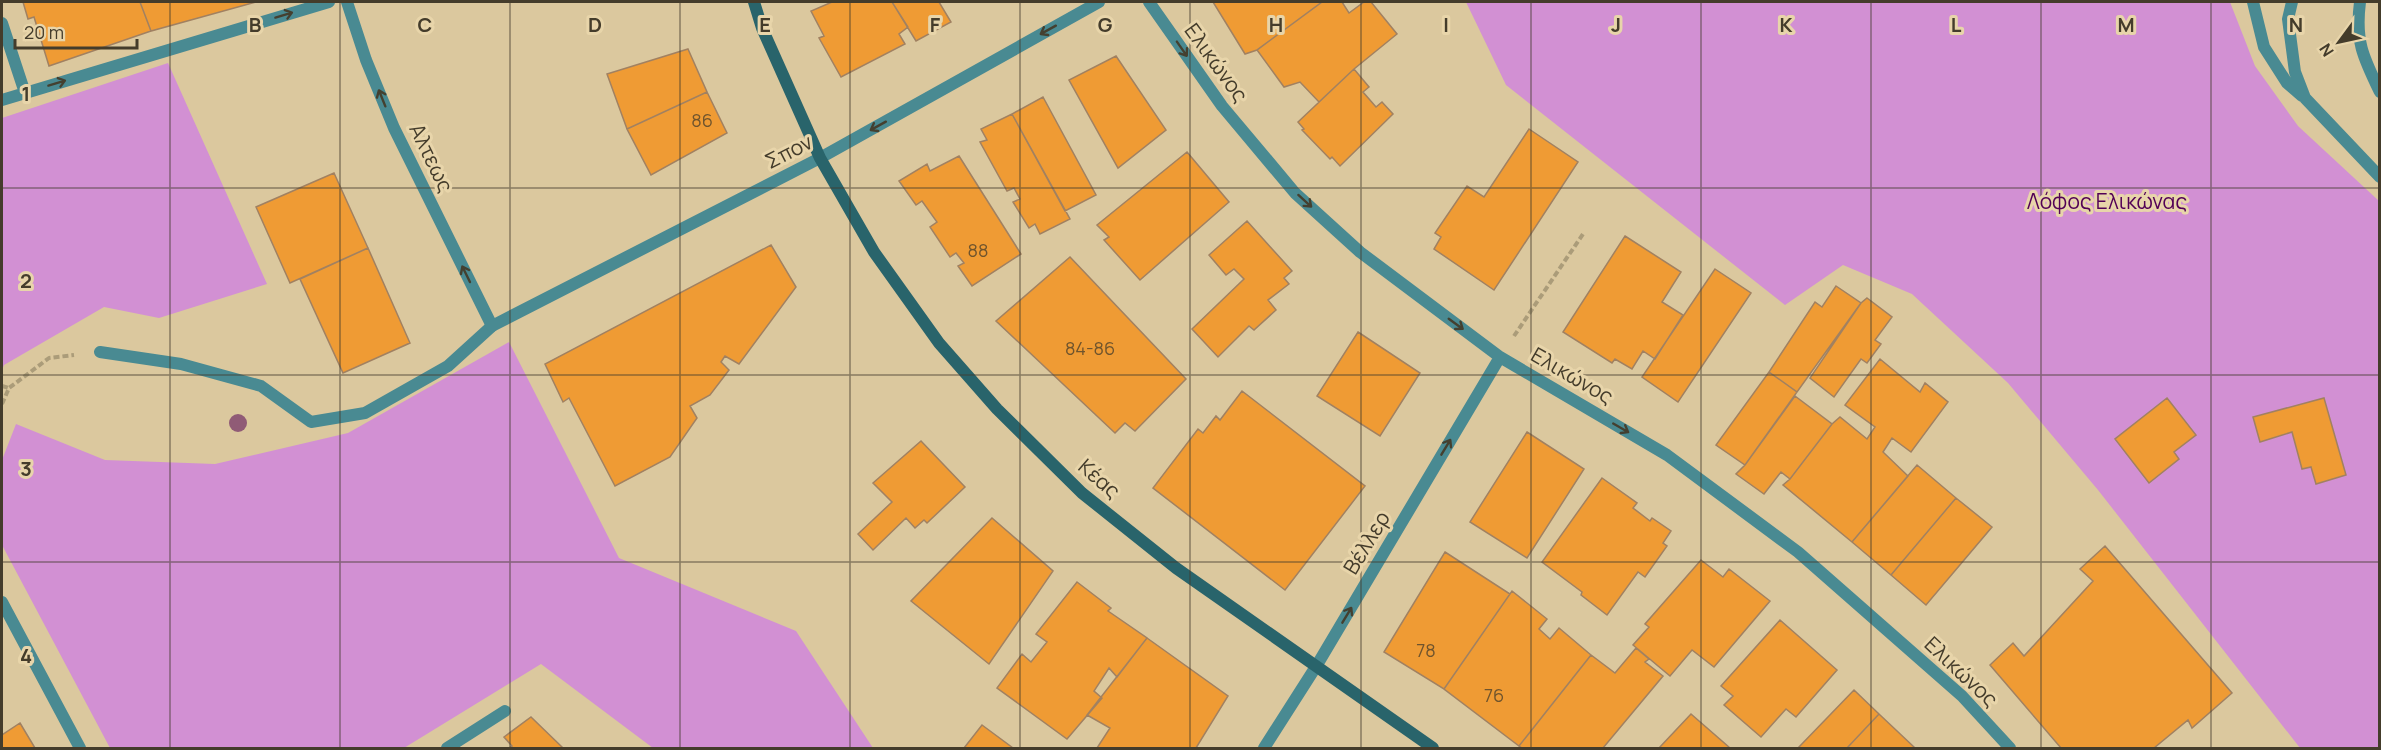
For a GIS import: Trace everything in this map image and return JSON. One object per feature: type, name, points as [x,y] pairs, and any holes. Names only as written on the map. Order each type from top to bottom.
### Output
[{"type":"street","points":[[2,100],[329,2]]},
{"type":"street","name":"Αλτεως","points":[[347,2],[366,60],[394,128],[492,326]]},
{"type":"street","name":"Κέας","points":[[754,2],[762,28],[820,158],[874,252],[939,343],[997,409],[1082,493],[1176,568],[1433,748]]},
{"type":"street","name":"Σπον","points":[[100,352],[182,364],[261,386],[311,422],[365,412],[448,366],[492,326],[820,158],[1099,2]]},
{"type":"street","name":"Ελικώνος","points":[[1149,2],[1222,106],[1295,193],[1360,252],[1500,357],[1667,455],[1798,552],[1962,696],[2010,748]]},
{"type":"street","points":[[2253,2],[2264,47],[2287,83],[2305,98],[2379,177]]},
{"type":"street","points":[[2292,2],[2288,19],[2295,72],[2305,98]]},
{"type":"street","points":[[2360,2],[2358,19],[2361,53],[2379,92]]},
{"type":"street","points":[[2,23],[25,93]]},
{"type":"street","name":"Βέλλερ","points":[[1264,748],[1317,665],[1500,357]]},
{"type":"street","points":[[2,602],[80,748]]},
{"type":"street","points":[[447,748],[506,711]]},
{"type":"path","points":[[1500,357],[1583,234]]},
{"type":"path","points":[[2,404],[9,388],[49,358],[100,352]]},
{"type":"path","points":[[2,386],[9,388]]},
{"type":"green space","name":"Λόφος Ελικώνας","points":[[1466,2],[2230,2],[2255,66],[2298,126],[2379,201],[2379,748],[2300,748],[2098,490],[2008,383],[1912,294],[1843,265],[1785,305],[1506,85]]},
{"type":"green space","points":[[168,63],[267,284],[159,318],[104,307],[4,365],[2,370],[2,118]]},
{"type":"green space","points":[[509,342],[619,558],[796,631],[873,748],[653,748],[541,664],[404,748],[110,748],[2,545],[2,460],[16,424],[105,460],[215,464],[348,433]]},
{"type":"building","points":[[23,2],[140,2],[151,31],[49,66],[34,17],[28,19]]},
{"type":"building","points":[[140,2],[256,2],[151,31]]},
{"type":"building","points":[[832,2],[892,2],[908,27],[899,34],[905,44],[841,77],[819,38],[824,36],[811,11]]},
{"type":"building","points":[[892,2],[939,2],[951,22],[916,41]]},
{"type":"building","points":[[1213,2],[1322,2],[1257,50],[1245,54]]},
{"type":"building","points":[[1322,2],[1342,2],[1349,13],[1364,2],[1371,2],[1397,34],[1354,69],[1319,102],[1300,82],[1284,87],[1257,50]]},
{"type":"building","points":[[688,49],[707,92],[627,129],[607,74]]},
{"type":"building","points":[[1116,56],[1166,130],[1118,168],[1069,80]]},
{"type":"building","points":[[1354,69],[1369,87],[1363,92],[1376,107],[1382,102],[1393,114],[1340,166],[1302,130],[1304,129],[1298,122]]},
{"type":"building","points":[[707,92],[727,133],[651,175],[627,129]]},
{"type":"building","points":[[1043,97],[1096,195],[1065,211],[1012,114]]},
{"type":"building","points":[[1012,114],[1070,219],[1040,234],[1035,224],[1029,228],[1013,202],[1020,199],[1014,188],[1007,191],[980,142],[987,140],[981,129]]},
{"type":"building","points":[[1529,129],[1578,162],[1494,290],[1434,249],[1441,237],[1435,233],[1467,186],[1484,197]]},
{"type":"building","points":[[1187,152],[1229,202],[1140,280],[1104,240],[1109,237],[1097,225]]},
{"type":"building","points":[[959,156],[1021,254],[972,286],[958,266],[964,263],[956,253],[950,257],[930,227],[937,222],[922,201],[916,205],[899,181],[927,164],[930,171]]},
{"type":"building","points":[[334,173],[368,248],[290,283],[256,207]]},
{"type":"building","points":[[1247,221],[1292,271],[1284,278],[1289,284],[1268,300],[1276,310],[1254,330],[1249,326],[1218,357],[1192,329],[1244,279],[1234,269],[1226,275],[1209,255]]},
{"type":"building","points":[[1625,236],[1681,272],[1662,302],[1683,315],[1655,359],[1643,351],[1632,369],[1615,359],[1612,363],[1563,332]]},
{"type":"building","points":[[771,245],[796,287],[739,364],[725,356],[721,362],[729,370],[710,395],[690,406],[697,418],[670,457],[615,486],[569,398],[563,402],[545,364]]},
{"type":"building","points":[[368,248],[410,343],[343,373],[300,279]]},
{"type":"building","points":[[1070,257],[1186,379],[1135,431],[1125,423],[1115,433],[996,321]]},
{"type":"building","points":[[1715,269],[1751,293],[1678,402],[1642,377]]},
{"type":"building","points":[[1836,286],[1861,303],[1797,392],[1769,372],[1815,302],[1822,307]]},
{"type":"building","points":[[1867,298],[1892,317],[1875,340],[1881,344],[1867,363],[1861,359],[1834,397],[1810,378],[1861,303]]},
{"type":"building","points":[[1358,332],[1420,373],[1380,436],[1317,396]]},
{"type":"building","points":[[1880,359],[1920,392],[1925,383],[1948,402],[1911,452],[1892,438],[1883,452],[1908,476],[1852,542],[1783,485],[1840,417],[1867,439],[1875,427],[1845,405]]},
{"type":"building","points":[[1769,372],[1797,392],[1745,465],[1716,445]]},
{"type":"building","points":[[1242,391],[1365,486],[1285,590],[1153,488],[1198,429],[1203,433],[1216,416],[1220,420]]},
{"type":"building","points":[[1795,396],[1832,424],[1790,479],[1781,472],[1764,494],[1736,474]]},
{"type":"building","points":[[2167,398],[2196,435],[2174,452],[2179,459],[2149,483],[2115,439]]},
{"type":"building","points":[[2324,398],[2346,475],[2316,484],[2311,467],[2302,469],[2292,432],[2260,442],[2253,417]]},
{"type":"building","points":[[1527,432],[1584,469],[1527,558],[1470,522]]},
{"type":"building","points":[[921,441],[965,487],[927,523],[924,520],[915,528],[906,518],[873,550],[858,534],[892,502],[873,483]]},
{"type":"building","points":[[1917,465],[1956,498],[1891,575],[1852,542]]},
{"type":"building","points":[[1602,478],[1637,503],[1633,508],[1650,521],[1652,518],[1671,531],[1663,543],[1667,546],[1645,577],[1638,572],[1607,615],[1581,595],[1582,592],[1542,562]]},
{"type":"building","points":[[1956,498],[1992,527],[1926,605],[1891,575]]},
{"type":"building","points":[[992,518],[1053,571],[989,664],[911,601]]},
{"type":"building","points":[[2105,546],[2232,693],[2192,728],[2188,720],[2154,748],[2061,748],[1990,665],[2013,643],[2024,656],[2093,581],[2080,569]]},
{"type":"building","points":[[1445,552],[1510,594],[1444,689],[1384,652]]},
{"type":"building","points":[[1701,560],[1723,577],[1729,569],[1770,601],[1714,667],[1692,650],[1670,676],[1633,645],[1649,627],[1645,624]]},
{"type":"building","points":[[1077,582],[1111,608],[1108,611],[1147,638],[1117,677],[1109,668],[1094,691],[1102,698],[1067,739],[997,688],[1022,654],[1031,662],[1047,642],[1036,634]]},
{"type":"building","points":[[1512,591],[1547,619],[1539,629],[1550,639],[1559,628],[1591,655],[1519,746],[1444,689]]},
{"type":"building","points":[[1780,620],[1837,670],[1796,717],[1786,709],[1761,737],[1724,705],[1733,696],[1721,686]]},
{"type":"building","points":[[1147,638],[1228,696],[1196,748],[1097,748],[1110,728],[1087,715]]},
{"type":"building","points":[[1636,648],[1649,659],[1645,662],[1663,676],[1603,748],[1522,748],[1519,746],[1591,655],[1615,673]]},
{"type":"building","points":[[1854,690],[1879,714],[1847,748],[1798,748]]},
{"type":"building","points":[[1691,714],[1730,748],[1659,748]]},
{"type":"building","points":[[1879,714],[1914,747],[1847,748]]},
{"type":"building","points":[[531,717],[563,748],[509,748],[512,746],[504,737]]},
{"type":"building","points":[[20,723],[35,748],[2,748],[2,735]]},
{"type":"building","points":[[982,725],[1013,748],[964,748]]}]
